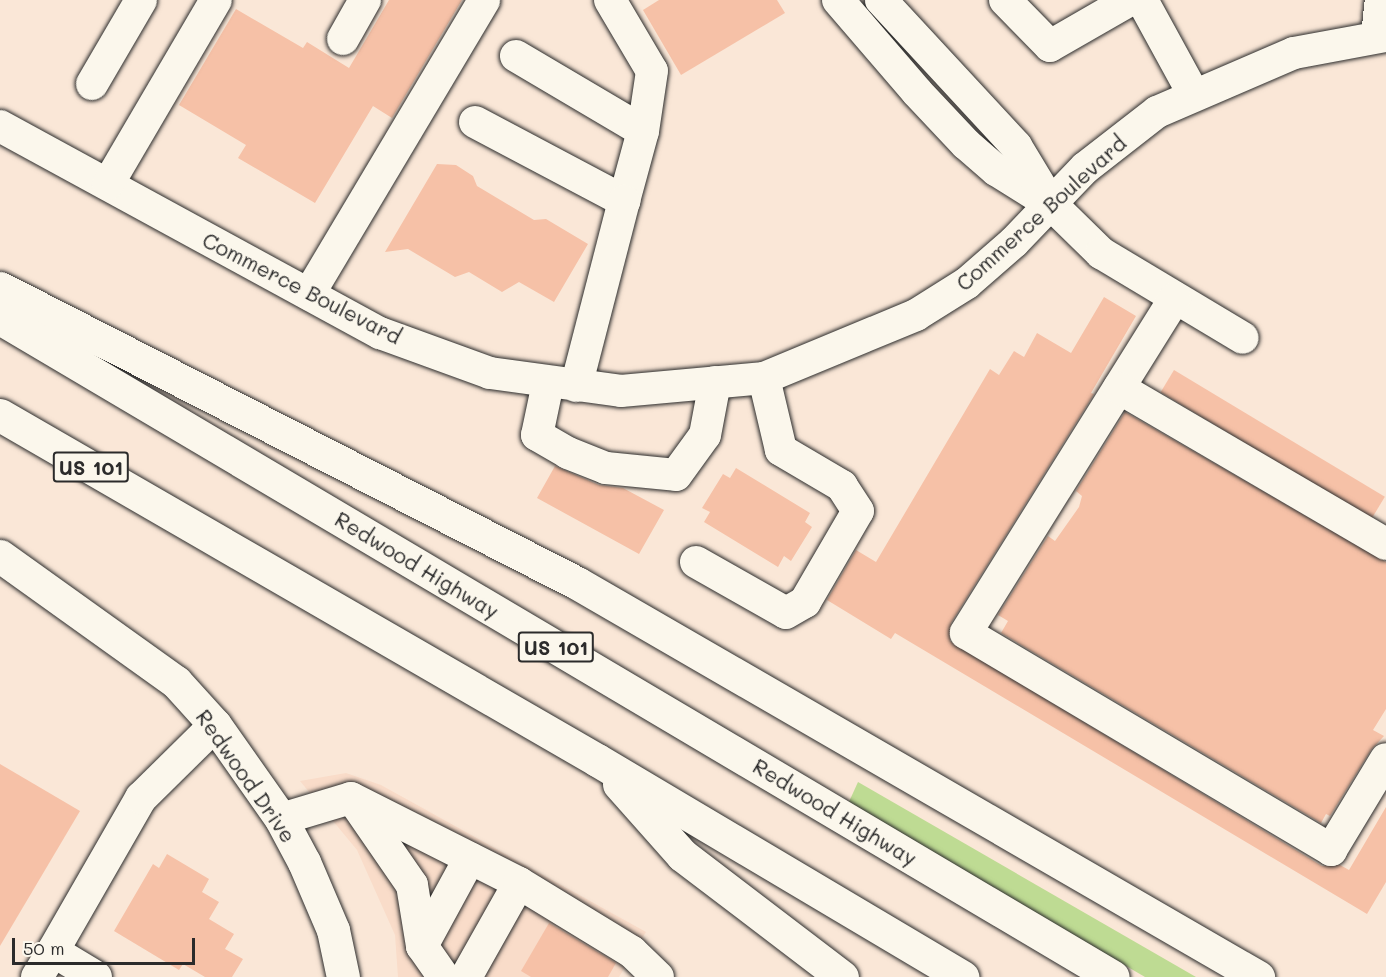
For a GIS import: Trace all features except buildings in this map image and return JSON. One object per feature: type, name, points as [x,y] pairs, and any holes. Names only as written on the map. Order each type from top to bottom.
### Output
[{"type":"main road","points":[[0,288],[577,583],[1185,938],[1258,977]]},
{"type":"main road","name":"Redwood Highway","points":[[0,318],[1113,977]]},
{"type":"main road","name":"US 101","points":[[0,415],[597,760],[963,977]]},
{"type":"main road","name":"Redwood Drive","points":[[0,556],[176,682],[215,725],[281,819],[333,930],[343,977]]},
{"type":"main road","points":[[597,760],[682,855],[842,977]]},
{"type":"street","points":[[92,84],[141,0]]},
{"type":"street","points":[[108,184],[216,0]]},
{"type":"street","points":[[343,39],[366,0]]},
{"type":"street","points":[[309,294],[484,0]]},
{"type":"street","points":[[610,0],[652,71],[643,131],[624,201],[562,384],[537,435],[568,453],[606,468],[676,475],[705,435],[715,382]]},
{"type":"street","points":[[838,0],[877,48],[966,144],[996,170],[1052,205],[1101,253],[1244,338]]},
{"type":"street","points":[[881,0],[1016,146],[1052,205]]},
{"type":"street","points":[[1005,0],[1050,46],[1130,0]]},
{"type":"street","points":[[1142,0],[1194,95]]},
{"type":"street","points":[[1381,0],[1382,36]]},
{"type":"street","name":"Commerce Boulevard","points":[[0,126],[380,333],[490,373],[621,391],[764,378],[916,315],[967,283],[1052,205],[1085,168],[1157,112],[1294,53],[1382,36]]},
{"type":"street","points":[[516,56],[643,131]]},
{"type":"street","points":[[475,123],[624,201]]},
{"type":"street","points":[[1175,298],[966,633],[1331,850],[1386,759]]},
{"type":"street","points":[[696,562],[786,613],[805,602],[858,511],[842,486],[781,450],[764,378]]},
{"type":"street","points":[[1119,388],[1386,544]]},
{"type":"street","points":[[96,977],[45,964],[141,798],[215,725]]},
{"type":"street","points":[[281,819],[351,798],[519,883],[632,952],[646,973]]},
{"type":"street","points":[[351,798],[412,885],[422,946],[444,977]]},
{"type":"street","points":[[422,946],[470,858]]},
{"type":"street","points":[[466,977],[519,883]]},
{"type":"shaded area","points":[[346,773],[381,785],[646,932],[619,977],[398,977],[395,935],[357,850],[300,781]]},
{"type":"green space","points":[[858,782],[1196,977],[1145,977],[848,804]]}]
